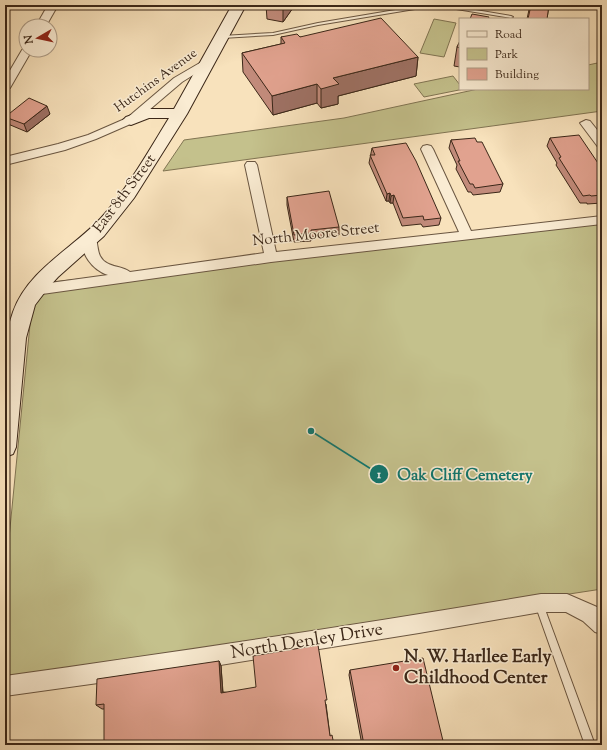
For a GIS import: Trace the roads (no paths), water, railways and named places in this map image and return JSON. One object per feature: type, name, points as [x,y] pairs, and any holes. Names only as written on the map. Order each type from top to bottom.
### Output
[{"type":"main road","name":"East 8th Street","points":[[5,447],[19,322],[27,302],[35,290],[51,274],[90,240],[107,222],[123,201],[175,121],[239,5]]},
{"type":"main road","points":[[131,120],[175,121]]},
{"type":"street","points":[[46,18],[53,5]]},
{"type":"street","points":[[5,88],[22,58]]},
{"type":"street","name":"Hutchins Avenue","points":[[5,161],[61,147],[92,137],[131,120],[178,80],[210,60]]},
{"type":"street","points":[[5,65],[19,63]]},
{"type":"street","points":[[586,123],[602,144]]},
{"type":"street","points":[[427,149],[467,236]]},
{"type":"street","points":[[252,165],[271,257]]},
{"type":"street","name":"North Moore Street","points":[[35,290],[271,257],[602,220]]},
{"type":"street","points":[[90,240],[91,252],[96,262],[109,272],[136,276]]},
{"type":"street","name":"North Denley Drive","points":[[5,686],[177,662],[419,624],[538,603],[566,603],[590,614],[602,625]]},
{"type":"lane","points":[[222,37],[273,34],[318,24],[433,5]]},
{"type":"lane","points":[[438,5],[511,17]]},
{"type":"lane","points":[[538,603],[590,745]]},
{"type":"place","name":"Oak Cliff Cemetery","points":[[311,431]]},
{"type":"place","name":"N. W. Harllee Early Childhood Center","points":[[396,668]]}]
